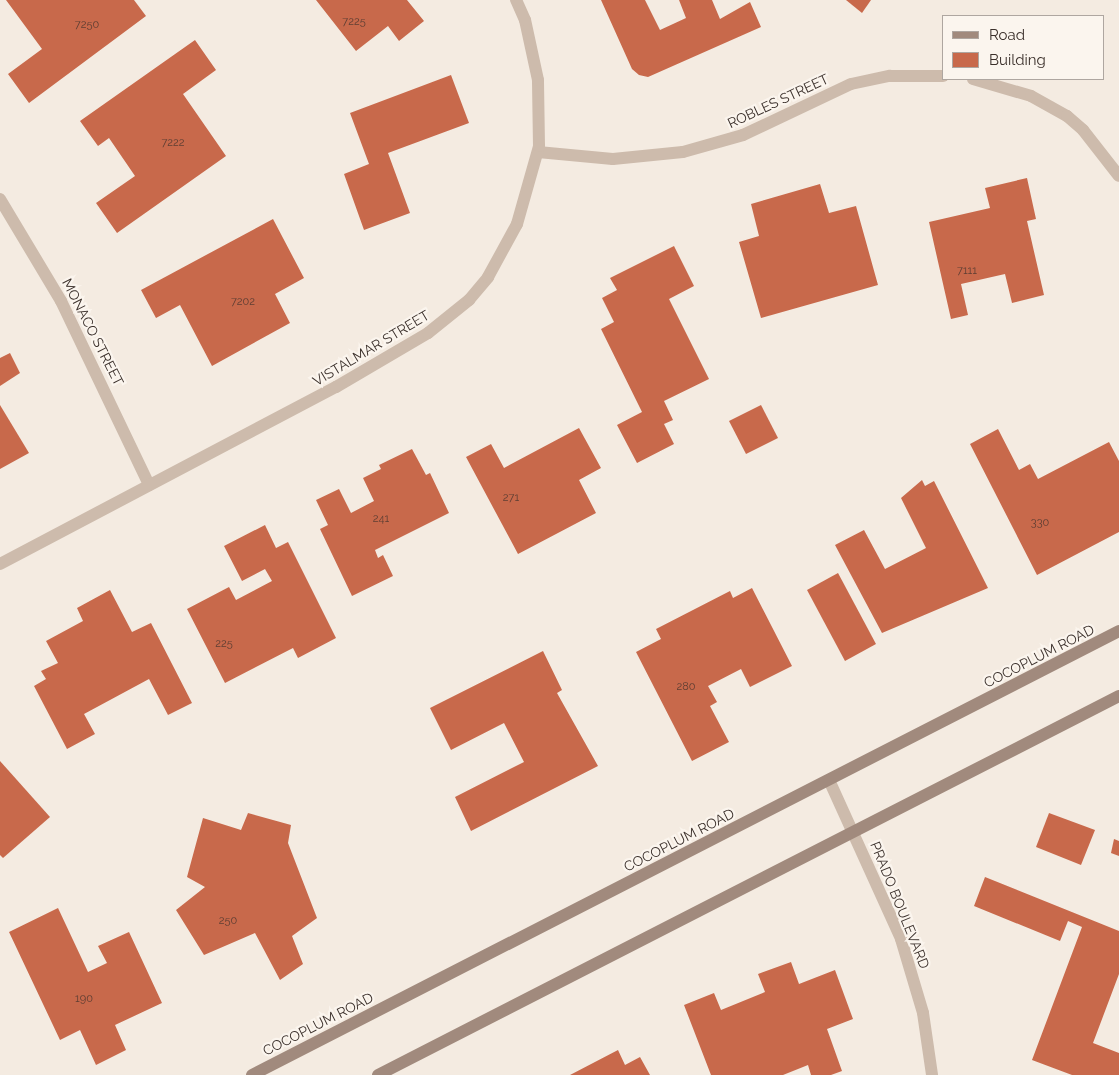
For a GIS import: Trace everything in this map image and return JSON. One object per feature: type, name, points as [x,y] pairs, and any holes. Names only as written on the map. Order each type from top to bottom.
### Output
[{"type":"street","name":"VISTALMAR STREET","points":[[0,564],[329,392],[449,318],[469,300],[504,249],[531,183],[538,152],[538,80],[525,20],[516,0]]},
{"type":"street","name":"ROBLES STREET","points":[[538,152],[626,159],[683,152],[744,135],[830,92],[860,82],[890,76],[942,76]]},
{"type":"street","points":[[976,80],[1031,96],[1067,116],[1082,130],[1119,176]]},
{"type":"street","name":"MONACO STREET","points":[[0,199],[61,301],[150,485]]},
{"type":"street","name":"COCOPLUM ROAD","points":[[252,1075],[1119,631]]},
{"type":"street","points":[[378,1075],[1119,696]]},
{"type":"street","name":"PRADO BOULEVARD","points":[[829,780],[855,832],[901,939],[923,1013],[932,1075]]},
{"type":"building","points":[[6,0],[134,0],[146,16],[29,103],[8,74],[42,49]]},
{"type":"building","points":[[316,0],[407,0],[424,21],[399,41],[388,26],[356,51]]},
{"type":"building","points":[[601,0],[645,0],[660,30],[686,18],[679,0],[712,0],[720,19],[750,2],[761,27],[648,77],[639,75],[632,69]]},
{"type":"building","points":[[846,0],[871,0],[862,13]]},
{"type":"building","points":[[195,40],[216,70],[183,94],[226,156],[117,233],[96,203],[135,176],[109,138],[98,146],[80,121]]},
{"type":"building","points":[[451,75],[469,123],[388,153],[410,213],[364,230],[344,174],[369,164],[350,113]]},
{"type":"building","points":[[1027,178],[1036,219],[1027,221],[1044,295],[1012,303],[1005,274],[961,284],[968,315],[951,319],[929,222],[990,208],[985,188]]},
{"type":"building","points":[[820,184],[829,213],[856,206],[878,285],[761,318],[739,242],[759,236],[751,204]]},
{"type":"building","points":[[273,219],[304,278],[275,294],[290,323],[212,366],[180,305],[156,318],[141,290]]},
{"type":"building","points":[[674,246],[694,286],[669,299],[709,379],[664,401],[673,420],[664,424],[674,444],[637,463],[617,425],[642,412],[601,329],[614,322],[602,298],[617,290],[610,278]]},
{"type":"building","points":[[10,353],[20,373],[0,386],[0,358]]},
{"type":"building","points":[[0,405],[29,453],[0,469]]},
{"type":"building","points":[[761,405],[778,438],[746,454],[729,421]]},
{"type":"building","points":[[579,428],[601,468],[579,480],[596,513],[518,554],[466,457],[491,444],[504,468]]},
{"type":"building","points":[[998,429],[1019,470],[1030,464],[1038,479],[1109,442],[1119,461],[1119,532],[1037,575],[970,444]]},
{"type":"building","points":[[412,449],[426,475],[430,473],[449,513],[375,550],[378,558],[383,555],[393,576],[352,596],[320,529],[328,525],[316,500],[339,489],[351,513],[374,501],[363,478],[381,469],[379,465]]},
{"type":"building","points":[[922,480],[925,486],[934,481],[988,588],[882,633],[835,545],[864,530],[885,569],[926,548],[901,498]]},
{"type":"building","points":[[265,525],[276,548],[288,542],[336,638],[298,658],[293,648],[225,683],[187,609],[229,587],[236,600],[272,581],[265,569],[242,581],[224,546]]},
{"type":"building","points":[[838,573],[876,644],[845,661],[807,590]]},
{"type":"building","points":[[752,588],[792,666],[750,687],[741,669],[708,686],[717,702],[710,706],[729,742],[692,761],[636,652],[661,639],[656,629],[730,591],[733,598]]},
{"type":"building","points":[[110,590],[132,632],[151,623],[192,703],[168,715],[149,679],[84,714],[95,734],[67,749],[34,686],[46,679],[41,671],[58,663],[46,641],[83,621],[77,608]]},
{"type":"building","points":[[543,651],[562,690],[557,693],[598,766],[471,831],[455,797],[524,762],[504,723],[451,750],[430,708]]},
{"type":"building","points":[[0,761],[50,817],[3,858],[0,855]]},
{"type":"building","points":[[248,813],[291,825],[288,843],[317,918],[292,936],[303,964],[280,980],[255,933],[204,955],[176,910],[205,887],[187,877],[203,818],[241,830]]},
{"type":"building","points":[[1049,813],[1095,830],[1081,865],[1036,847]]},
{"type":"building","points":[[1114,839],[1119,841],[1119,856],[1111,853]]},
{"type":"building","points":[[985,877],[1119,931],[1119,974],[1093,1043],[1119,1053],[1119,1075],[1072,1075],[1032,1060],[1082,927],[1068,921],[1060,941],[974,906]]},
{"type":"building","points":[[58,908],[88,972],[107,963],[98,946],[129,932],[162,1003],[115,1025],[126,1050],[96,1065],[80,1030],[60,1040],[9,932]]},
{"type":"building","points":[[791,962],[799,984],[835,970],[853,1019],[827,1029],[842,1071],[831,1075],[811,1075],[808,1065],[783,1075],[711,1075],[684,1005],[714,993],[721,1010],[765,992],[758,974]]},
{"type":"building","points":[[618,1050],[625,1065],[640,1057],[650,1075],[570,1075]]}]
